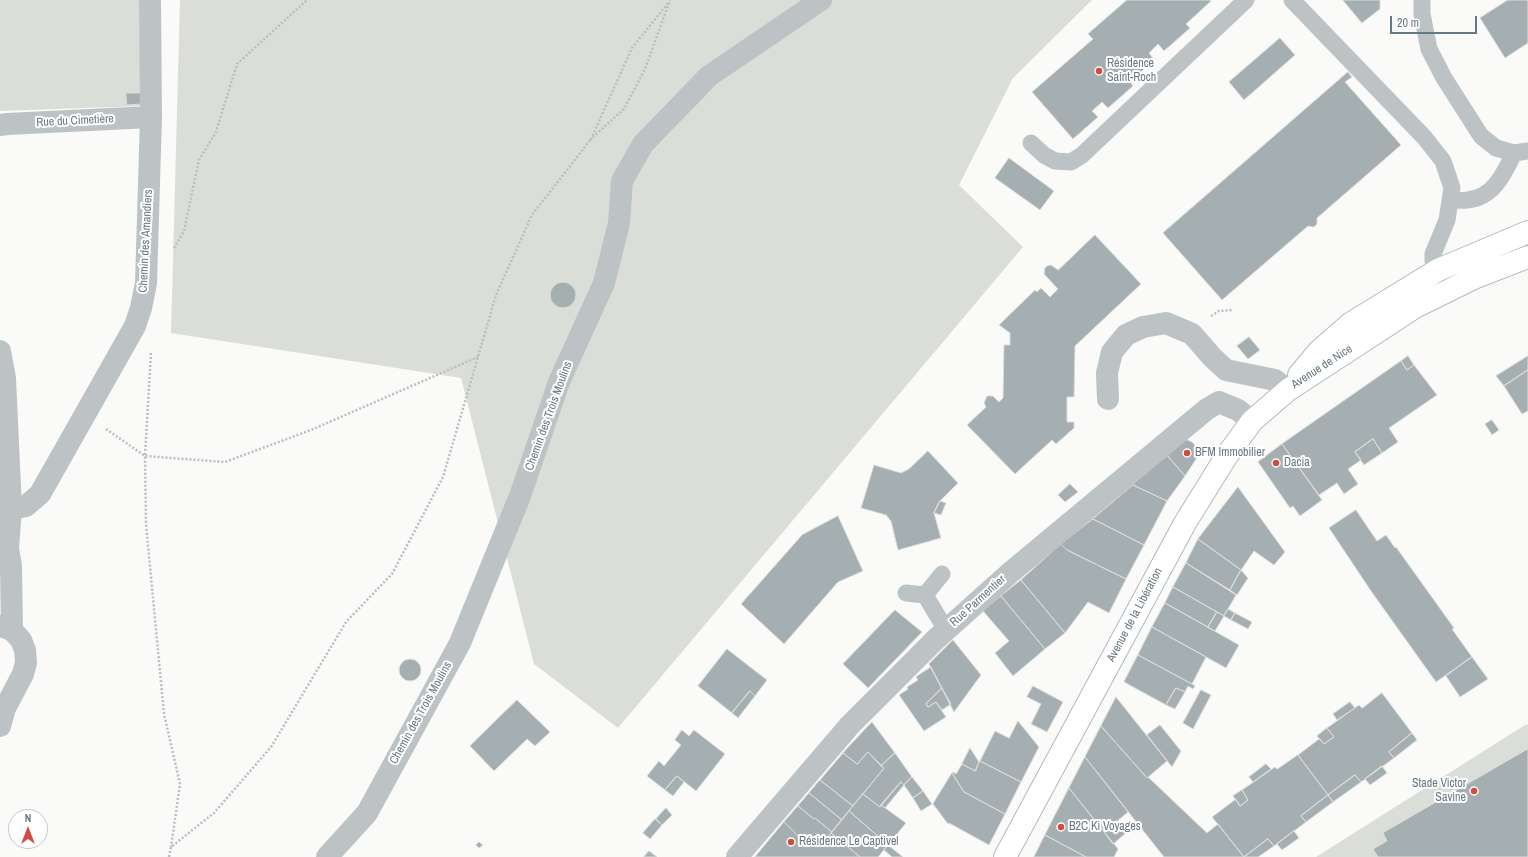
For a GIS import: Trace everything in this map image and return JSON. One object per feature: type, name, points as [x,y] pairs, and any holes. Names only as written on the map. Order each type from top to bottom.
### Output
[{"type":"main road","name":"Avenue de Nice","points":[[1288,390],[1318,351],[1350,324],[1438,270],[1528,232]]},
{"type":"main road","name":"Avenue de Nice","points":[[1288,390],[1415,307],[1476,277],[1528,257]]},
{"type":"main road","name":"Avenue de la Libération","points":[[1005,857],[1185,523],[1226,457],[1252,421],[1288,390]]},
{"type":"street","name":"Chemin des Amandiers","points":[[6,509],[26,506],[40,494],[135,326],[141,308],[146,284],[151,117],[150,0]]},
{"type":"street","name":"Chemin des Trois Moulins","points":[[327,857],[367,813],[460,643],[520,496],[559,382],[604,284],[619,223],[622,182],[643,144],[709,76],[820,0]]},
{"type":"street","name":"Rue du Cimetière","points":[[0,126],[7,124],[151,117]]},
{"type":"street","points":[[1108,399],[1107,373],[1112,352],[1126,335],[1143,327],[1166,323],[1192,334],[1212,357],[1226,370],[1275,380],[1288,390]]},
{"type":"street","points":[[0,351],[5,378],[6,509],[4,556],[12,566],[6,628],[21,640],[25,650],[26,663],[23,674],[5,708],[0,726]]},
{"type":"street","points":[[1226,370],[1219,402],[1238,410],[1252,421]]},
{"type":"street","name":"Rue Parmentier","points":[[737,857],[850,725],[946,630],[1011,572],[1207,409],[1219,402]]},
{"type":"lane","points":[[1032,143],[1044,156],[1055,161],[1071,162],[1082,155],[1246,0]]},
{"type":"lane","points":[[1292,0],[1424,137],[1443,161],[1452,188],[1447,220],[1433,254],[1433,261],[1438,270]]},
{"type":"lane","points":[[1422,0],[1422,14],[1429,49],[1444,78],[1481,136],[1496,148],[1521,152],[1498,183],[1482,196],[1467,200],[1451,199]]},
{"type":"lane","points":[[925,595],[942,574]]},
{"type":"lane","points":[[906,593],[925,595]]},
{"type":"lane","points":[[925,595],[946,630]]},
{"type":"path","points":[[173,250],[184,230],[199,160],[216,132],[237,64],[307,0]]},
{"type":"path","points":[[591,139],[632,48],[670,0]]},
{"type":"path","points":[[171,847],[214,813],[270,747],[346,622],[392,574],[443,477],[496,294],[532,215],[591,139],[624,109],[645,69],[668,3]]},
{"type":"path","points":[[1209,318],[1219,311],[1232,310]]},
{"type":"path","points":[[150,347],[145,456],[146,524],[164,714],[180,784],[171,847],[168,857]]},
{"type":"path","points":[[86,414],[145,456],[225,462],[311,430],[478,357]]},
{"type":"shaded area","points":[[0,0],[139,0],[142,106],[0,111]]},
{"type":"shaded area","points":[[180,0],[1092,0],[1013,78],[959,185],[1023,247],[618,728],[534,664],[461,378],[171,333]]},
{"type":"shaded area","name":"Stade Victor Savine","points":[[1528,724],[1528,857],[1316,857],[1525,725]]},
{"type":"building","name":"Résidence Saint-Roch","points":[[1127,0],[1211,1],[1186,24],[1190,28],[1164,51],[1158,44],[1149,53],[1154,60],[1130,82],[1133,86],[1108,108],[1102,102],[1092,111],[1098,117],[1073,139],[1032,92],[1093,39],[1088,34]]},
{"type":"building","points":[[1343,0],[1380,0],[1380,9],[1362,23]]},
{"type":"building","points":[[1508,0],[1528,0],[1528,43],[1505,58],[1480,18]]},
{"type":"building","points":[[1280,38],[1295,55],[1244,100],[1229,82]]},
{"type":"building","points":[[1348,72],[1352,77],[1345,82],[1401,145],[1317,218],[1317,224],[1314,227],[1308,226],[1222,300],[1163,233]]},
{"type":"building","points":[[126,93],[142,93],[142,104],[127,105]]},
{"type":"building","points":[[1009,158],[1054,191],[1040,210],[995,178]]},
{"type":"building","points":[[1095,235],[1141,284],[1075,346],[1074,397],[1067,397],[1067,422],[1074,422],[1074,428],[1056,444],[1052,440],[1015,474],[967,425],[986,407],[984,403],[987,396],[993,396],[999,402],[1003,398],[1004,345],[1010,345],[1010,333],[999,325],[1035,290],[1037,292],[1041,288],[1050,297],[1058,289],[1044,274],[1045,268],[1051,265],[1058,270]]},
{"type":"building","points":[[563,282],[572,286],[576,295],[572,304],[563,308],[554,304],[550,295],[554,286]]},
{"type":"building","points":[[1249,337],[1260,350],[1248,359],[1237,346]]},
{"type":"building","points":[[1408,356],[1414,365],[1407,370],[1401,361]]},
{"type":"building","points":[[1528,356],[1528,370],[1504,386],[1496,376]]},
{"type":"building","points":[[1401,361],[1407,370],[1414,365],[1437,395],[1389,428],[1398,442],[1382,453],[1373,439],[1355,452],[1361,460],[1348,469],[1358,484],[1344,494],[1337,483],[1319,495],[1282,444]]},
{"type":"building","points":[[1528,370],[1528,411],[1522,414],[1504,386]]},
{"type":"building","points":[[1492,420],[1499,430],[1492,435],[1485,424]]},
{"type":"building","points":[[1185,439],[1192,442],[1197,447],[1198,456],[1185,476],[1166,454]]},
{"type":"building","points":[[1373,439],[1382,453],[1364,465],[1355,452]]},
{"type":"building","points":[[1282,444],[1322,500],[1300,516],[1293,506],[1290,508],[1258,462]]},
{"type":"building","points":[[928,451],[958,483],[940,501],[934,513],[941,538],[898,550],[891,521],[886,515],[861,508],[874,465],[901,473],[909,469]]},
{"type":"building","points":[[1166,454],[1185,476],[1167,501],[1133,485]]},
{"type":"building","points":[[1070,484],[1078,492],[1065,502],[1058,495]]},
{"type":"building","points":[[1133,485],[1167,501],[1144,545],[1093,519]]},
{"type":"building","points":[[1238,487],[1285,552],[1274,565],[1254,551],[1241,570],[1198,539]]},
{"type":"building","points":[[940,501],[946,503],[941,515],[934,513]]},
{"type":"building","points":[[1356,510],[1377,541],[1386,535],[1395,548],[1396,547],[1454,628],[1452,629],[1472,657],[1436,682],[1371,591],[1329,528]]},
{"type":"building","points":[[838,516],[863,571],[838,582],[784,644],[741,604],[802,535]]},
{"type":"building","points":[[1093,519],[1144,545],[1126,579],[1067,550],[1061,544]]},
{"type":"building","points":[[1198,539],[1241,570],[1230,590],[1186,563]]},
{"type":"building","points":[[1061,544],[1067,550],[1126,579],[1109,613],[1088,602],[1065,633],[1021,580]]},
{"type":"building","points":[[1186,563],[1236,595],[1224,616],[1173,587]]},
{"type":"building","points":[[1241,570],[1248,578],[1237,595],[1230,590]]},
{"type":"building","points":[[1021,580],[1065,633],[1045,649],[1001,596]]},
{"type":"building","points":[[1173,587],[1217,612],[1208,627],[1165,603]]},
{"type":"building","points":[[1001,596],[1045,649],[1013,676],[995,653],[1009,641],[983,611]]},
{"type":"building","points":[[1165,603],[1239,645],[1226,668],[1152,627]]},
{"type":"building","points":[[1228,609],[1235,613],[1231,620],[1224,616]]},
{"type":"building","points":[[895,610],[922,632],[868,688],[843,664]]},
{"type":"building","points":[[1217,612],[1224,616],[1215,631],[1208,627]]},
{"type":"building","points":[[1235,613],[1252,622],[1248,629],[1231,620]]},
{"type":"building","points":[[1152,627],[1206,657],[1192,684],[1138,655]]},
{"type":"building","points":[[953,640],[981,675],[954,712],[929,664]]},
{"type":"building","points":[[727,649],[767,680],[755,696],[750,691],[732,713],[698,686]]},
{"type":"building","points":[[1138,655],[1195,686],[1193,689],[1188,686],[1185,692],[1176,688],[1166,705],[1124,682]]},
{"type":"building","points":[[1472,657],[1488,679],[1460,697],[1446,676]]},
{"type":"building","points":[[406,659],[414,659],[421,666],[421,674],[414,681],[406,681],[399,674],[399,666]]},
{"type":"building","points":[[931,667],[942,688],[926,704],[928,707],[936,702],[946,717],[924,731],[899,695],[908,689],[907,687],[918,680],[916,677]]},
{"type":"building","points":[[1033,686],[1063,702],[1047,732],[1031,724],[1041,704],[1027,697]]},
{"type":"building","points":[[942,688],[951,704],[942,710],[936,702],[928,707],[926,704]]},
{"type":"building","points":[[1176,688],[1185,692],[1175,709],[1166,705]]},
{"type":"building","points":[[1201,690],[1211,695],[1193,729],[1183,723]]},
{"type":"building","points":[[750,691],[755,696],[738,718],[732,713]]},
{"type":"building","points":[[1382,693],[1412,733],[1389,752],[1394,758],[1361,782],[1355,775],[1328,795],[1298,755],[1319,739],[1324,744],[1334,737],[1327,728],[1359,705],[1362,708]]},
{"type":"building","points":[[1116,697],[1167,761],[1147,778],[1101,726]]},
{"type":"building","points":[[517,700],[550,732],[535,746],[527,739],[494,771],[470,746]]},
{"type":"building","points":[[1350,702],[1355,708],[1337,720],[1333,714]]},
{"type":"building","points":[[1018,721],[1039,747],[1021,782],[980,761],[995,731],[1009,738]]},
{"type":"building","points":[[872,722],[895,753],[881,766],[868,752],[857,764],[843,753]]},
{"type":"building","points":[[1160,725],[1181,751],[1172,767],[1147,735]]},
{"type":"building","points":[[1101,726],[1147,778],[1148,777],[1207,833],[1218,824],[1244,857],[1164,857],[1085,757]]},
{"type":"building","points":[[1327,728],[1334,737],[1324,744],[1317,736]]},
{"type":"building","points":[[682,730],[689,736],[694,730],[725,754],[696,791],[677,776],[665,790],[647,776],[659,761],[664,766],[681,745],[675,740]]},
{"type":"building","points":[[1412,733],[1417,740],[1394,758],[1389,752]]},
{"type":"building","points":[[970,748],[979,762],[975,771],[962,764]]},
{"type":"building","name":"Stade Victor Savine","points":[[1528,749],[1528,857],[1378,857],[1373,849],[1387,841],[1383,833]]},
{"type":"building","points":[[868,752],[884,768],[853,806],[820,780],[843,753],[857,764]]},
{"type":"building","points":[[895,753],[912,777],[904,785],[901,782],[880,807],[863,794],[884,768],[881,766]]},
{"type":"building","points":[[1298,755],[1328,795],[1301,816],[1306,822],[1274,846],[1268,839],[1244,857],[1212,817],[1236,799],[1240,806],[1248,800],[1242,790],[1275,767],[1277,769]]},
{"type":"building","points":[[1085,757],[1128,812],[1104,832],[1069,788]]},
{"type":"building","points":[[980,761],[1021,782],[1005,814],[964,792],[952,773],[953,772],[956,774],[962,764],[975,771]]},
{"type":"building","points":[[1266,764],[1271,769],[1253,782],[1249,777]]},
{"type":"building","points":[[1382,766],[1387,773],[1370,785],[1365,779]]},
{"type":"building","points":[[952,773],[964,792],[1005,814],[989,845],[949,823],[948,824],[933,804]]},
{"type":"building","points":[[1355,775],[1361,782],[1333,802],[1328,795]]},
{"type":"building","points":[[677,776],[684,782],[673,796],[665,790]]},
{"type":"building","points":[[912,777],[923,791],[913,798],[904,785]]},
{"type":"building","points":[[820,780],[853,806],[842,820],[809,793]]},
{"type":"building","points":[[901,782],[904,785],[885,808],[881,805]]},
{"type":"building","points":[[1069,788],[1118,849],[1114,857],[1086,857],[1045,835]]},
{"type":"building","points":[[1242,790],[1248,800],[1240,806],[1233,796]]},
{"type":"building","points":[[923,791],[932,804],[921,811],[913,798]]},
{"type":"building","points":[[809,793],[842,820],[832,832],[798,806]]},
{"type":"building","points":[[863,794],[880,807],[881,805],[906,823],[888,845],[849,811]]},
{"type":"building","points":[[1328,795],[1333,802],[1306,822],[1301,816]]},
{"type":"building","points":[[798,806],[832,832],[820,846],[805,834],[801,839],[784,822]]},
{"type":"building","points":[[666,808],[672,815],[662,825],[656,819]]},
{"type":"building","points":[[849,811],[888,845],[878,857],[860,857],[831,833]]},
{"type":"building","points":[[655,819],[662,825],[650,839],[643,833]]},
{"type":"building","points":[[1117,821],[1126,833],[1113,844],[1104,832]]},
{"type":"building","name":"Résidence Le Captivel","points":[[784,822],[801,839],[805,834],[820,846],[831,833],[860,857],[755,857]]},
{"type":"building","points":[[1294,831],[1299,838],[1282,850],[1277,844]]},
{"type":"building","points":[[1045,835],[1086,857],[1034,857]]},
{"type":"building","points":[[1268,839],[1274,846],[1258,857],[1244,857]]},
{"type":"building","points":[[479,842],[483,845],[479,848],[476,845]]},
{"type":"building","points":[[888,845],[903,857],[892,857],[884,850]]},
{"type":"building","points":[[649,851],[657,857],[644,857]]},
{"type":"place","name":"Résidence Saint-Roch","points":[[1099,71]]},
{"type":"place","name":"BFM Immobilier","points":[[1187,453]]},
{"type":"place","name":"Dacia","points":[[1276,463]]},
{"type":"place","name":"Stade Victor Savine","points":[[1474,791]]},
{"type":"place","name":"B2C Ki Voyages","points":[[1061,827]]},
{"type":"place","name":"Résidence Le Captivel","points":[[791,842]]}]
